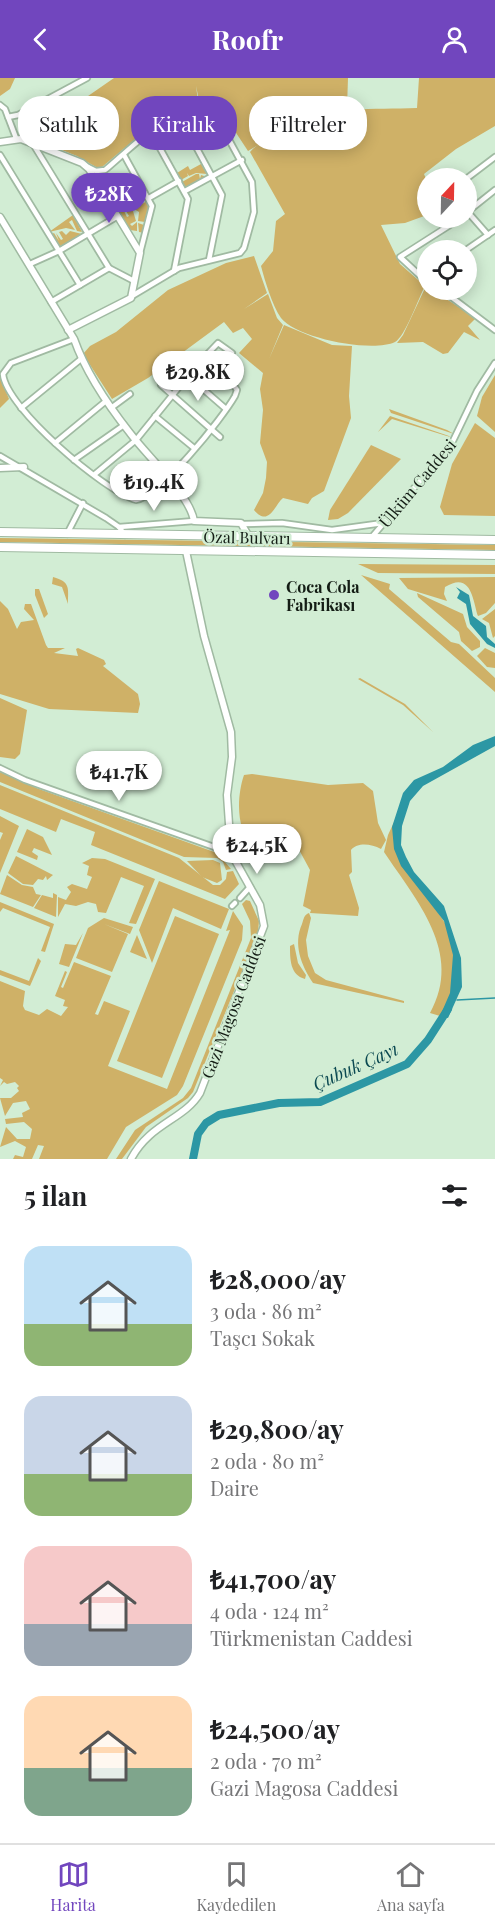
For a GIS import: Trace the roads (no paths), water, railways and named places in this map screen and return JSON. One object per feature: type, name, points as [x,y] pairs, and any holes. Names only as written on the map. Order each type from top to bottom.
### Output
[{"type":"highway","name":"Özal Bulvarı","points":[[0,532],[495,540]]},
{"type":"highway","name":"Özal Bulvarı","points":[[0,547],[495,555]]},
{"type":"street","points":[[8,117],[22,113],[87,78]]},
{"type":"street","points":[[0,105],[5,109],[16,138],[0,142]]},
{"type":"street","points":[[50,150],[96,171],[104,171],[131,149]]},
{"type":"street","points":[[37,150],[109,268],[134,281]]},
{"type":"street","points":[[161,150],[185,191],[188,203],[174,271]]},
{"type":"street","points":[[198,150],[222,198],[209,260]]},
{"type":"street","points":[[68,330],[174,271],[240,253],[244,248],[254,212],[254,196],[249,173],[236,150]]},
{"type":"street","points":[[0,155],[80,285]]},
{"type":"street","points":[[124,155],[149,198],[152,210],[140,253],[132,296]]},
{"type":"street","points":[[477,171],[495,157]]},
{"type":"street","points":[[185,191],[242,160]]},
{"type":"street","points":[[87,166],[140,253]]},
{"type":"street","points":[[149,198],[179,181]]},
{"type":"street","points":[[477,204],[495,190]]},
{"type":"street","points":[[30,264],[59,251],[118,216]]},
{"type":"street","points":[[0,217],[74,339],[81,359],[106,401],[135,440],[186,500],[194,521]]},
{"type":"street","points":[[477,223],[488,235]]},
{"type":"street","points":[[426,240],[445,228]]},
{"type":"street","points":[[477,242],[495,230]]},
{"type":"street","points":[[417,246],[400,257],[417,273]]},
{"type":"street","points":[[51,302],[109,268]]},
{"type":"street","points":[[455,300],[495,330]]},
{"type":"street","points":[[74,339],[11,363],[3,374],[7,390],[21,408],[74,460],[136,500],[146,497],[167,479],[237,393],[236,387],[228,376],[204,359]]},
{"type":"street","points":[[95,474],[135,440],[218,342],[232,353]]},
{"type":"street","points":[[21,408],[81,359]]},
{"type":"street","name":"Ülküm Caddesi","points":[[371,538],[451,446],[477,391],[495,363]]},
{"type":"street","points":[[188,376],[226,409]]},
{"type":"street","points":[[161,385],[220,437]]},
{"type":"street","points":[[111,408],[130,394]]},
{"type":"street","points":[[55,443],[106,401]]},
{"type":"street","points":[[155,416],[194,448]]},
{"type":"street","points":[[74,460],[124,425]]},
{"type":"street","points":[[0,456],[83,503],[119,527],[124,535]]},
{"type":"street","points":[[0,468],[24,468]]},
{"type":"street","points":[[67,534],[83,503]]},
{"type":"street","points":[[119,527],[194,521],[243,524],[275,522],[332,530],[383,523]]},
{"type":"street","points":[[243,524],[249,537]]},
{"type":"street","name":"Gazi Magosa Caddesi","points":[[131,1159],[148,1135],[189,1106],[203,1087],[263,933],[262,910],[231,854],[227,795],[232,758],[231,732],[204,636],[186,551]]},
{"type":"street","points":[[0,768],[26,780],[231,854]]},
{"type":"street","points":[[240,898],[250,887]]},
{"type":"water","points":[[456,587],[469,595],[473,616],[486,626],[487,637],[495,644],[495,648],[487,644],[470,624],[466,604],[457,598],[460,592]]},
{"type":"water","points":[[495,736],[495,746],[423,786],[410,801],[402,826],[401,845],[406,857],[414,872],[444,906],[461,958],[462,987],[448,1018],[440,1016],[450,993],[453,955],[444,921],[401,866],[394,849],[392,827],[403,793],[414,780],[443,767],[473,745]]},
{"type":"waterway","points":[[457,1000],[495,998]]},
{"type":"waterway","name":"Çubuk Çayı","points":[[193,1159],[198,1134],[206,1123],[219,1115],[279,1103],[320,1102],[407,1064],[428,1040],[448,1009]]},
{"type":"place","name":"Coca Cola Fabrikası","points":[[274,595]]}]
